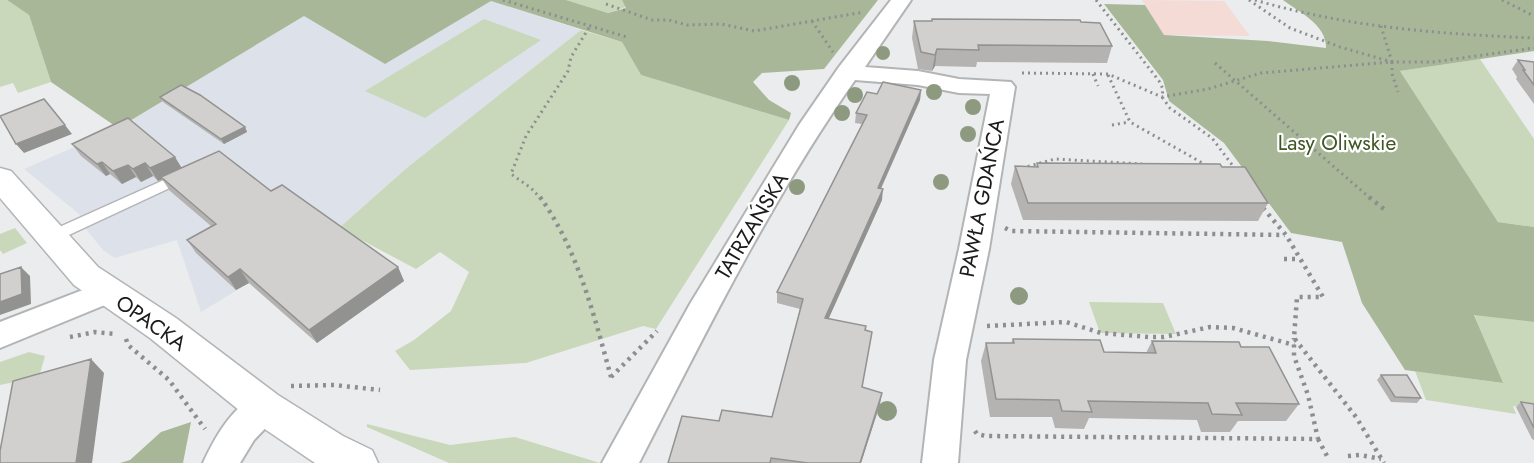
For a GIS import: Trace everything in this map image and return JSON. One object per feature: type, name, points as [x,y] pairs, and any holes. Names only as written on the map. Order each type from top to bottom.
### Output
[{"type":"street","name":"TATRZAŃSKA","points":[[620,463],[700,312],[811,125],[847,72],[898,5]]},
{"type":"street","name":"PAWŁA GDAŃCA","points":[[847,72],[918,78],[959,86],[1003,87],[974,249],[950,360],[940,463]]},
{"type":"street","name":"OPACKA","points":[[0,178],[86,276],[106,292],[277,396],[328,449],[357,463]]},
{"type":"street","points":[[0,335],[106,292]]},
{"type":"street","points":[[225,455],[241,429],[277,396]]},
{"type":"lane","points":[[51,237],[202,168]]},
{"type":"path","points":[[503,0],[627,37]]},
{"type":"path","points":[[1096,0],[1159,81],[1162,97]]},
{"type":"path","points":[[1249,0],[1290,28],[1340,47],[1392,62]]},
{"type":"path","points":[[1255,0],[1307,15],[1381,26],[1440,34],[1534,38]]},
{"type":"path","points":[[1502,0],[1534,16]]},
{"type":"path","points":[[606,4],[652,20],[669,20],[687,25],[721,24],[754,32],[898,5]]},
{"type":"path","points":[[590,26],[571,57],[568,71],[520,149],[511,174],[537,193],[558,226],[591,306],[610,377]]},
{"type":"path","points":[[1381,26],[1398,92]]},
{"type":"path","points":[[1162,97],[1236,82],[1261,73],[1392,62],[1433,62],[1534,48]]},
{"type":"path","points":[[1215,63],[1349,182],[1385,210]]},
{"type":"path","points":[[1093,74],[1098,86]]},
{"type":"path","points":[[1208,166],[1130,122],[1108,74],[1162,97],[1170,108],[1212,138],[1241,179]]},
{"type":"path","points":[[1112,125],[1130,122]]},
{"type":"path","points":[[1016,171],[1042,160],[1055,159],[1152,165]]},
{"type":"path","points":[[1263,207],[1286,235],[1323,297],[1297,297],[1294,357],[1308,395],[1318,439],[1327,456]]},
{"type":"path","points":[[1000,227],[1011,231],[1286,235]]},
{"type":"path","points":[[1284,259],[1300,259]]},
{"type":"path","points":[[980,326],[1066,322],[1101,333],[1149,337],[1164,337],[1210,327],[1233,328],[1294,345]]},
{"type":"path","points":[[125,335],[128,345],[169,380],[225,455]]},
{"type":"path","points":[[1294,338],[1356,417],[1383,461]]},
{"type":"path","points":[[277,396],[334,385],[380,390]]},
{"type":"path","points":[[971,426],[977,434],[986,436],[1318,439]]},
{"type":"path","points":[[1348,456],[1360,455],[1383,461]]},
{"type":"shaded area","points":[[1142,0],[1224,1],[1250,36],[1164,35]]},
{"type":"shaded area","points":[[491,1],[581,30],[408,167],[339,228],[201,312],[177,240],[115,258],[103,250],[86,229],[79,214],[24,169],[118,128],[304,16],[385,64]]},
{"type":"green space","points":[[0,0],[7,0],[29,15],[51,82],[18,93],[13,83],[0,87]]},
{"type":"green space","points":[[7,0],[566,0],[608,13],[626,8],[622,0],[878,0],[824,69],[762,73],[753,82],[769,100],[791,113],[789,120],[641,75],[622,42],[491,1],[385,64],[304,16],[118,128],[51,82],[29,15]]},
{"type":"green space","points":[[566,0],[622,0],[626,7],[608,13]]},
{"type":"green space","name":"Lasy Oliwskie","points":[[1283,0],[1534,0],[1534,51],[1400,71],[1498,222],[1534,227],[1534,322],[1474,315],[1503,383],[1405,370],[1362,303],[1342,242],[1291,233],[1224,143],[1169,101],[1163,80],[1104,4],[1145,5],[1164,35],[1268,41],[1326,48],[1322,32],[1317,26]]},
{"type":"green space","points":[[484,19],[541,40],[425,118],[365,91]]},
{"type":"green space","points":[[581,30],[622,42],[641,75],[789,120],[656,329],[643,326],[526,363],[410,370],[395,351],[414,340],[451,311],[469,272],[440,252],[416,269],[339,228],[408,167]]},
{"type":"green space","points":[[1480,59],[1534,139],[1534,227],[1498,222],[1400,71]]},
{"type":"green space","points":[[15,228],[27,243],[3,254],[0,250],[0,234]]},
{"type":"green space","points":[[1089,302],[1163,303],[1176,334],[1100,333]]},
{"type":"green space","points":[[1474,314],[1534,322],[1534,409],[1513,406],[1516,414],[1426,400],[1415,371],[1502,383]]},
{"type":"green space","points":[[29,352],[45,356],[39,377],[0,385],[0,362]]},
{"type":"green space","points":[[191,422],[183,463],[120,463],[130,460],[161,432]]},
{"type":"green space","points":[[367,424],[450,445],[515,437],[600,463],[449,463],[367,427]]},
{"type":"building","points":[[932,19],[1080,20],[1081,22],[1100,23],[1112,46],[978,45],[979,50],[937,49],[935,55],[921,52],[914,21],[932,21]]},
{"type":"building","points":[[1518,60],[1534,62],[1534,85],[1523,70],[1525,70]]},
{"type":"building","points":[[883,82],[921,90],[878,188],[883,189],[825,318],[866,326],[865,330],[872,332],[862,387],[882,393],[860,463],[808,463],[771,458],[770,463],[668,463],[682,416],[719,421],[722,410],[772,417],[803,299],[777,292],[867,115],[856,113],[867,92],[877,94]]},
{"type":"building","points":[[181,85],[200,95],[245,127],[221,139],[160,97]]},
{"type":"building","points":[[44,99],[65,125],[16,144],[0,116]]},
{"type":"building","points":[[128,118],[175,157],[150,168],[145,163],[133,169],[128,165],[113,171],[102,162],[97,164],[72,144]]},
{"type":"building","points":[[219,151],[271,191],[282,185],[398,267],[309,330],[240,269],[228,277],[187,240],[216,224],[161,177]]},
{"type":"building","points":[[1037,163],[1220,164],[1222,167],[1245,167],[1268,203],[1028,203],[1015,166],[1038,167]]},
{"type":"building","points":[[21,267],[22,294],[0,302],[0,274]]},
{"type":"building","points":[[1013,339],[1100,340],[1104,352],[1156,353],[1152,341],[1239,342],[1241,347],[1269,347],[1299,404],[1236,403],[1242,415],[1212,414],[1208,403],[1088,401],[1092,412],[1062,411],[1059,400],[996,399],[986,343],[1014,343]]},
{"type":"building","points":[[91,359],[76,463],[0,463],[0,451],[13,381]]},
{"type":"building","points":[[1381,375],[1407,375],[1421,398],[1395,397]]},
{"type":"building","points":[[1521,402],[1534,404],[1534,428]]}]
